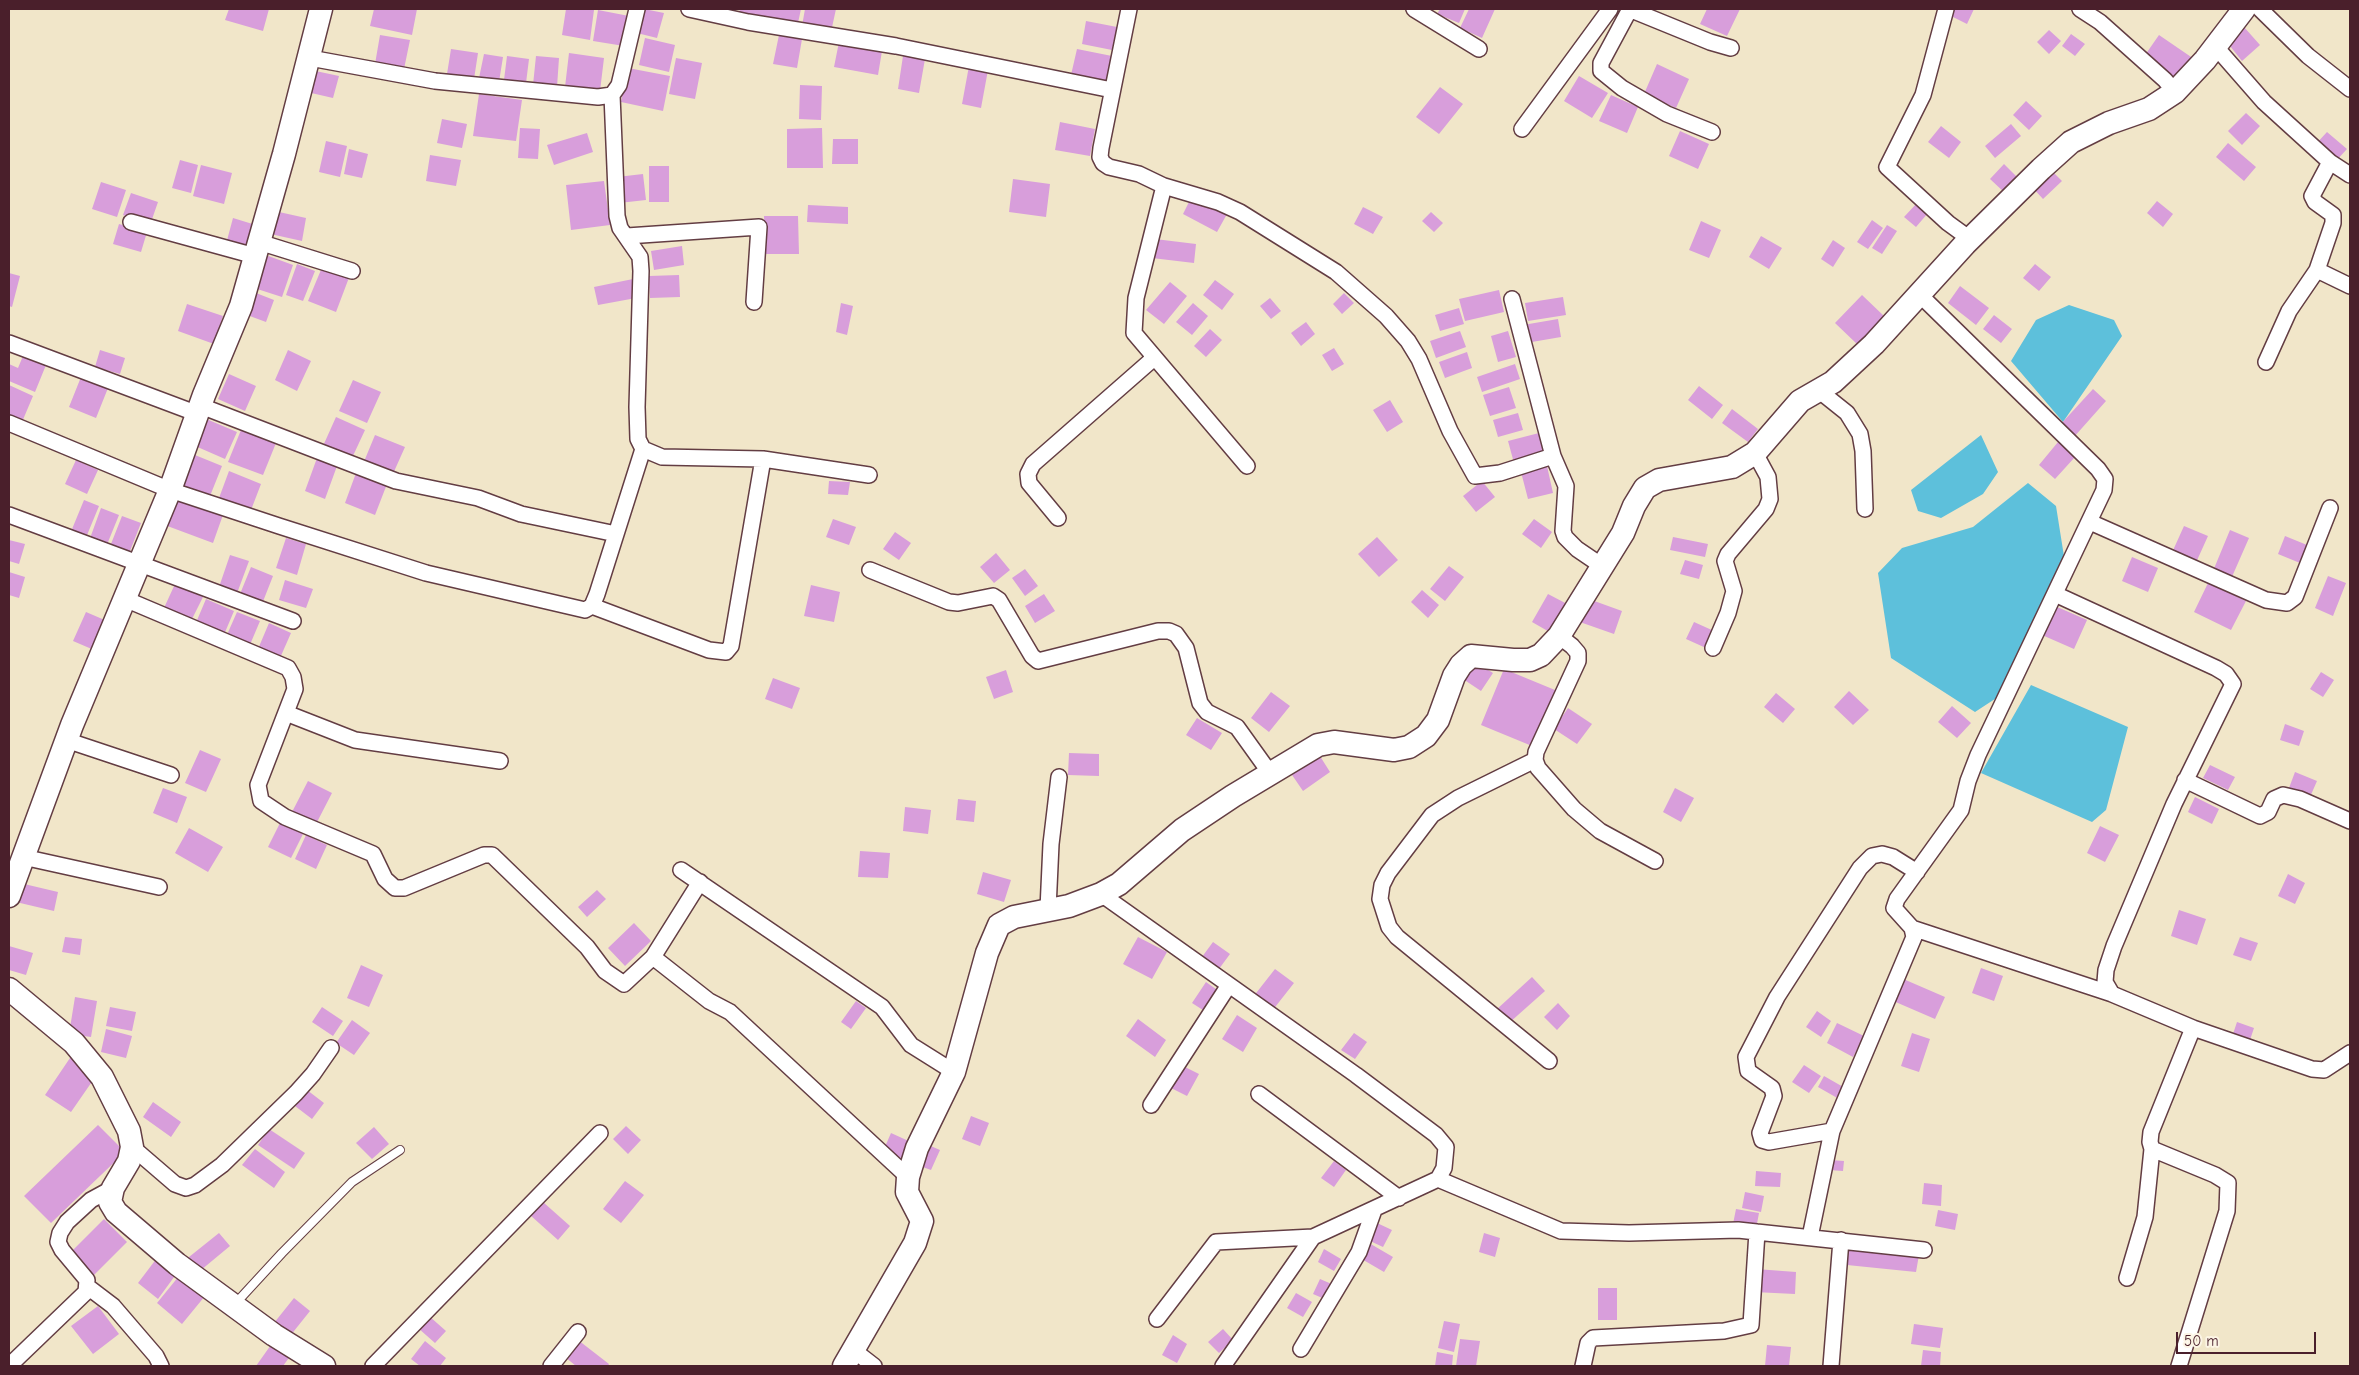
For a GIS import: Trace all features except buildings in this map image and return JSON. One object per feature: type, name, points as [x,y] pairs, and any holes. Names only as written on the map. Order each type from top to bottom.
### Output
[{"type":"street","points":[[9,896],[66,740],[140,565],[241,306],[310,58],[321,9]]},
{"type":"street","points":[[637,9],[619,85],[612,95],[617,216],[620,228],[640,257],[638,439],[643,449],[662,456],[763,459],[869,475]]},
{"type":"street","points":[[690,9],[748,22],[896,46],[1112,90]]},
{"type":"street","points":[[1129,9],[1101,148],[1100,157],[1103,164],[1108,167],[1139,174],[1164,186],[1218,202],[1277,233],[1336,272],[1386,316],[1408,341],[1419,358],[1450,431],[1474,476],[1500,473],[1554,456]]},
{"type":"street","points":[[1414,9],[1479,49]]},
{"type":"street","points":[[1522,129],[1610,9]]},
{"type":"street","points":[[1712,132],[1667,114],[1622,88],[1601,71],[1601,63],[1629,9],[1710,42],[1731,48]]},
{"type":"street","points":[[1946,9],[1923,95],[1886,167],[1948,223],[1970,239]]},
{"type":"street","points":[[2080,9],[2100,22],[2165,80],[2175,92]]},
{"type":"street","points":[[874,1366],[848,1358],[915,1243],[922,1221],[907,1192],[908,1177],[917,1148],[954,1072],[987,953],[1000,925],[1014,917],[1069,906],[1101,894],[1119,884],[1182,830],[1270,773],[1318,745],[1334,742],[1394,750],[1409,747],[1426,736],[1438,720],[1454,676],[1461,665],[1472,656],[1530,660],[1541,655],[1559,636],[1623,533],[1634,506],[1645,488],[1659,480],[1732,467],[1755,453],[1800,400],[1817,389],[1833,382],[1851,366],[1920,295],[1970,239],[2024,185],[2071,142],[2109,123],[2149,109],[2175,92],[2205,60],[2244,9]]},
{"type":"street","points":[[2260,9],[2308,56],[2350,89]]},
{"type":"street","points":[[2215,46],[2264,102],[2330,162],[2350,175]]},
{"type":"street","points":[[310,58],[435,81],[497,86],[569,96],[598,97],[612,95]]},
{"type":"street","points":[[2266,362],[2289,311],[2317,270],[2334,219],[2330,212],[2315,202],[2312,196],[2330,162]]},
{"type":"street","points":[[1164,186],[1136,298],[1134,333],[1247,466]]},
{"type":"street","points":[[131,222],[352,271]]},
{"type":"street","points":[[627,236],[759,227],[754,302]]},
{"type":"street","points":[[2317,270],[2350,286]]},
{"type":"street","points":[[1810,1237],[1832,1131],[1914,937],[1912,928],[1894,908],[1897,899],[1961,810],[1968,780],[1978,755],[2104,490],[2105,480],[2098,469],[1920,295]]},
{"type":"street","points":[[1512,299],[1554,456],[1566,486],[1563,531],[1565,537],[1577,549],[1602,566]]},
{"type":"street","points":[[9,344],[200,410],[396,481],[478,498],[521,514],[616,534]]},
{"type":"street","points":[[1058,518],[1029,483],[1028,474],[1033,464],[1154,358]]},
{"type":"street","points":[[1817,389],[1847,413],[1860,434],[1863,451],[1865,509]]},
{"type":"street","points":[[9,423],[170,490],[426,573],[585,610],[592,606],[643,449]]},
{"type":"street","points":[[1713,648],[1733,597],[1732,582],[1725,561],[1728,554],[1766,509],[1770,499],[1768,477],[1755,453]]},
{"type":"street","points":[[592,606],[709,650],[726,652],[731,646],[763,459]]},
{"type":"street","points":[[2090,522],[2266,600],[2286,603],[2295,597],[2330,508]]},
{"type":"street","points":[[9,515],[293,621]]},
{"type":"street","points":[[870,570],[949,602],[958,603],[993,596],[999,600],[1032,656],[1038,662],[1158,631],[1169,631],[1176,634],[1186,648],[1200,703],[1207,712],[1237,727],[1270,773]]},
{"type":"street","points":[[2055,594],[2226,674],[2232,684],[2185,780],[2114,946],[2106,970],[2105,982],[2112,994]]},
{"type":"street","points":[[125,599],[288,668],[293,677],[294,688],[258,785],[261,801],[285,816],[373,854],[385,879],[395,888],[404,888],[484,855],[492,856],[588,947],[605,971],[624,984],[653,957],[700,882]]},
{"type":"street","points":[[1559,636],[1578,653],[1578,662],[1536,752],[1535,760],[1538,768],[1554,787],[1600,831],[1655,861]]},
{"type":"street","points":[[286,713],[355,740],[500,761]]},
{"type":"street","points":[[66,740],[171,775]]},
{"type":"street","points":[[1535,760],[1458,798],[1432,816],[1388,873],[1382,885],[1380,899],[1389,927],[1397,937],[1549,1061]]},
{"type":"street","points":[[1048,909],[1051,844],[1059,776]]},
{"type":"street","points":[[2185,780],[2260,816],[2268,812],[2274,799],[2283,795],[2300,799],[2350,821]]},
{"type":"street","points":[[1832,1131],[1769,1142],[1762,1140],[1760,1134],[1774,1096],[1772,1088],[1748,1070],[1746,1057],[1777,997],[1860,868],[1872,856],[1882,854],[1893,857],[1917,872]]},
{"type":"street","points":[[23,857],[159,887]]},
{"type":"street","points":[[681,870],[882,1008],[911,1045],[920,1053],[954,1072]]},
{"type":"street","points":[[1101,894],[1436,1135],[1446,1147],[1444,1168],[1438,1179],[1313,1237],[1216,1242],[1157,1319]]},
{"type":"street","points":[[1912,928],[2112,994],[2193,1028],[2312,1069],[2324,1070],[2350,1053]]},
{"type":"street","points":[[653,957],[709,1000],[730,1012],[908,1177]]},
{"type":"street","points":[[1152,1104],[1229,985]]},
{"type":"street","points":[[9,989],[74,1043],[102,1077],[129,1132],[132,1147],[129,1161],[113,1188],[110,1202],[116,1212],[177,1264],[233,1306],[274,1335],[324,1366]]},
{"type":"street","points":[[2127,1278],[2144,1217],[2152,1149],[2150,1142],[2151,1132],[2193,1028]]},
{"type":"street","points":[[132,1147],[175,1184],[186,1188],[195,1184],[222,1165],[296,1093],[313,1074],[331,1048]]},
{"type":"street","points":[[1258,1094],[1399,1198]]},
{"type":"street","points":[[374,1366],[600,1133]]},
{"type":"street","points":[[2152,1149],[2215,1174],[2228,1183],[2227,1211],[2179,1366]]},
{"type":"street","points":[[1438,1179],[1562,1231],[1757,1232],[1924,1250]]},
{"type":"street","points":[[113,1188],[91,1200],[67,1222],[60,1233],[58,1242],[62,1250],[84,1275],[88,1287],[113,1306],[156,1356],[161,1366]]},
{"type":"street","points":[[1301,1349],[1359,1252],[1374,1210]]},
{"type":"street","points":[[1583,1366],[1588,1343],[1593,1338],[1724,1331],[1751,1325],[1757,1232]]},
{"type":"street","points":[[1223,1366],[1313,1237]]},
{"type":"street","points":[[1831,1366],[1841,1240]]},
{"type":"street","points":[[9,1366],[79,1300],[88,1287]]},
{"type":"street","points":[[551,1366],[578,1332]]},
{"type":"lane","points":[[233,1306],[352,1182],[400,1150]]},
{"type":"water","points":[[2069,305],[2114,320],[2122,336],[2063,422],[2011,361],[2036,320]]},
{"type":"water","points":[[1981,435],[1998,472],[1983,494],[1941,518],[1918,511],[1911,490]]},
{"type":"water","points":[[2028,483],[2056,506],[2066,569],[2001,695],[1975,712],[1891,658],[1878,573],[1902,548],[1973,527]]},
{"type":"water","points":[[2031,685],[2128,727],[2106,810],[2092,822],[1981,773]]}]
